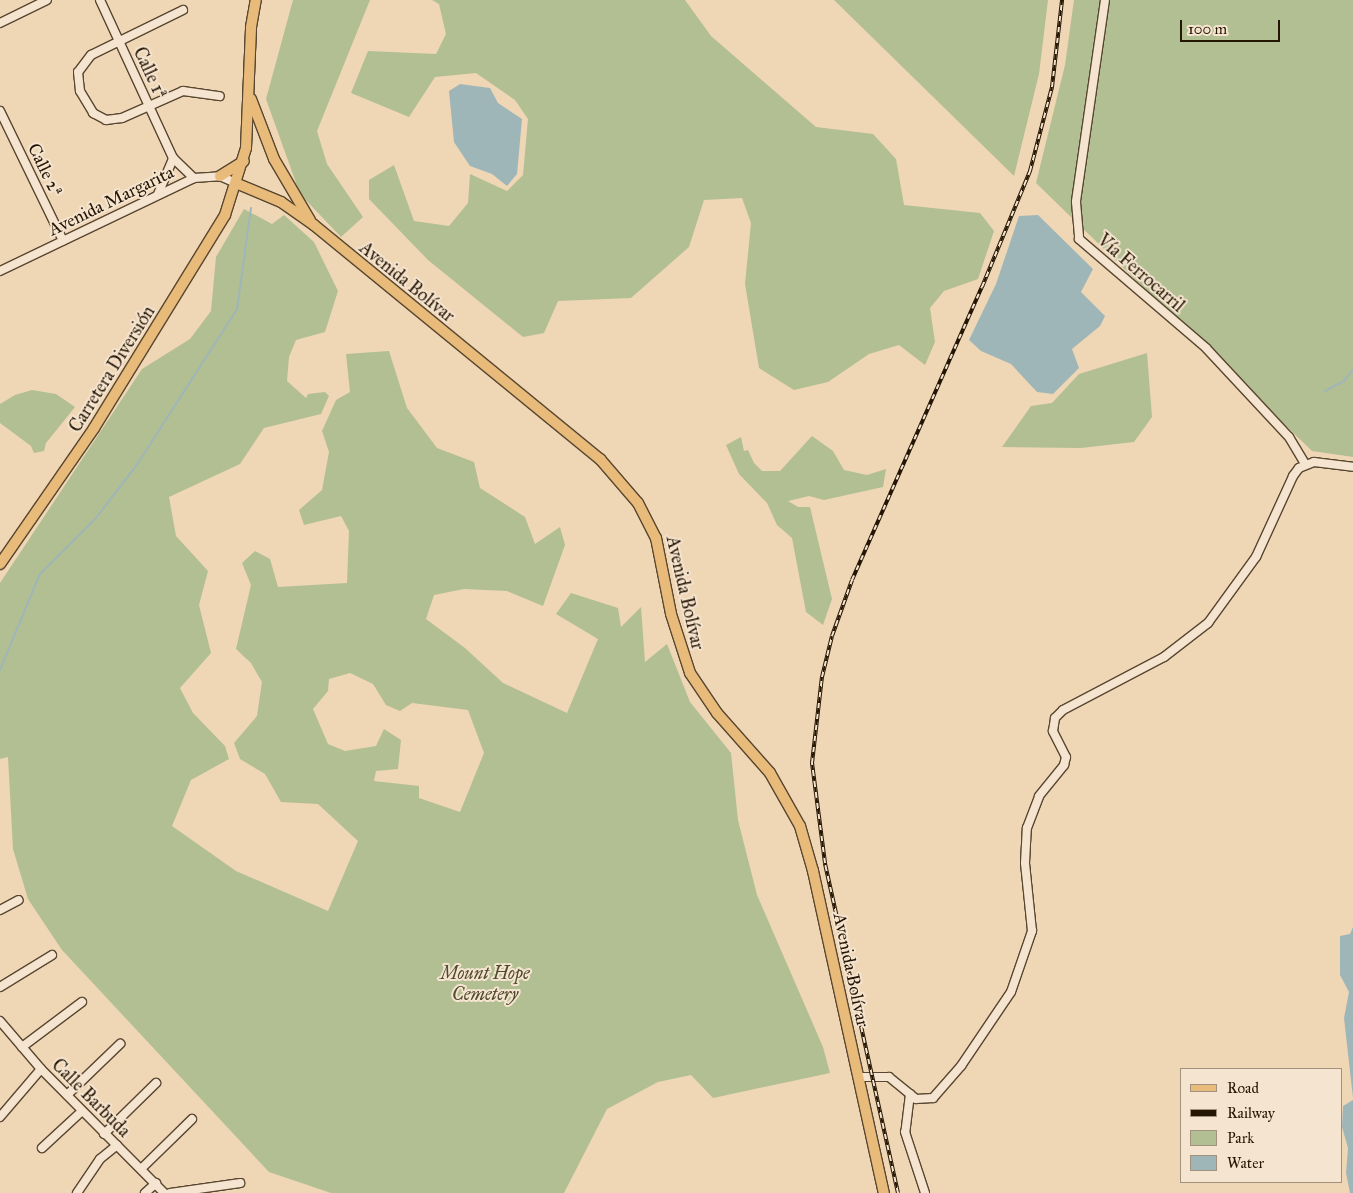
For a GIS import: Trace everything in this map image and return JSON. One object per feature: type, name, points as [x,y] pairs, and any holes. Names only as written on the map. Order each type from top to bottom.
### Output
[{"type":"main road","points":[[246,148],[250,96],[248,69],[256,0]]},
{"type":"main road","points":[[250,96],[276,164],[314,225]]},
{"type":"main road","points":[[246,148],[259,122]]},
{"type":"main road","name":"Carretera Diversión","points":[[0,564],[94,428],[188,280],[225,215],[238,184],[246,148]]},
{"type":"main road","points":[[220,176],[244,161]]},
{"type":"main road","name":"Avenida Bolívar","points":[[238,184],[281,202],[314,225],[600,459],[638,503],[656,538],[671,614],[690,673],[717,713],[770,773],[800,826],[813,871],[884,1193]]},
{"type":"street","points":[[0,23],[47,0]]},
{"type":"street","name":"Calle 1ª","points":[[100,0],[174,158],[194,178]]},
{"type":"street","name":"Vía Ferrocarril","points":[[1105,0],[1077,194],[1076,230],[1079,239],[1206,348],[1289,437],[1305,464]]},
{"type":"street","points":[[183,10],[85,60],[78,72],[80,91],[93,113],[106,120],[122,118],[148,104],[183,91],[220,96]]},
{"type":"street","name":"Calle 2ª","points":[[0,111],[63,241]]},
{"type":"street","points":[[158,194],[174,158]]},
{"type":"street","name":"Avenida Margarita","points":[[0,271],[194,178],[220,176],[238,184]]},
{"type":"street","points":[[858,1077],[889,1077],[910,1094],[924,1101],[940,1091],[1016,980],[1032,931],[1025,863],[1027,828],[1039,796],[1064,765],[1066,757],[1053,731],[1055,718],[1063,710],[1164,657],[1208,623],[1256,557],[1293,476],[1305,464],[1323,462],[1353,467]]},
{"type":"street","points":[[0,910],[18,900]]},
{"type":"street","points":[[0,987],[52,955]]},
{"type":"street","points":[[22,1048],[82,1002]]},
{"type":"street","name":"Calle Barbuda","points":[[0,1021],[41,1068],[104,1134],[142,1168],[164,1193]]},
{"type":"street","points":[[67,1095],[120,1044]]},
{"type":"street","points":[[0,1117],[41,1068]]},
{"type":"street","points":[[104,1134],[156,1083]]},
{"type":"street","points":[[910,1094],[905,1132],[925,1193]]},
{"type":"street","points":[[42,1148],[82,1111]]},
{"type":"street","points":[[142,1168],[192,1118]]},
{"type":"street","points":[[77,1193],[100,1158],[116,1145]]},
{"type":"street","points":[[145,1193],[156,1183]]},
{"type":"street","points":[[170,1193],[240,1183]]},
{"type":"green space","points":[[293,0],[370,0],[317,131],[327,164],[363,217],[341,237],[300,194],[266,99]]},
{"type":"green space","points":[[432,0],[685,0],[711,36],[816,127],[873,134],[896,159],[904,205],[980,213],[994,231],[978,279],[944,291],[930,308],[935,342],[925,365],[899,345],[869,354],[828,382],[794,390],[759,368],[745,284],[751,223],[742,198],[704,200],[689,247],[631,298],[558,301],[544,333],[523,337],[428,260],[369,199],[369,180],[394,165],[414,221],[449,226],[468,203],[470,174],[507,191],[523,175],[528,119],[515,100],[476,73],[435,77],[409,117],[351,93],[368,51],[436,54],[446,34],[439,4]]},
{"type":"green space","points":[[834,0],[1048,0],[1039,74],[1014,176]]},
{"type":"green space","points":[[1074,0],[1353,0],[1353,457],[1312,451],[1036,183],[1065,65]]},
{"type":"green space","name":"Mount Hope Cemetery","points":[[244,209],[272,224],[284,215],[314,242],[338,291],[325,332],[296,340],[289,357],[287,381],[306,398],[308,394],[325,392],[329,396],[321,414],[264,428],[240,464],[169,497],[176,536],[208,571],[199,605],[211,653],[180,688],[193,713],[225,746],[229,759],[191,780],[172,826],[236,871],[328,911],[358,841],[318,804],[281,802],[265,774],[240,759],[234,743],[257,716],[262,682],[251,663],[236,649],[251,585],[242,563],[255,551],[270,559],[278,587],[347,583],[349,531],[341,516],[304,525],[299,510],[322,490],[329,452],[322,431],[336,400],[350,392],[346,354],[389,351],[407,408],[437,448],[474,462],[480,488],[525,517],[535,544],[560,527],[565,545],[543,606],[507,591],[464,589],[434,595],[426,619],[465,648],[503,683],[567,713],[598,639],[556,614],[571,593],[618,608],[621,627],[641,607],[645,662],[667,644],[690,702],[731,753],[738,820],[757,895],[823,1047],[830,1073],[713,1098],[691,1075],[658,1082],[607,1109],[564,1193],[331,1193],[269,1172],[62,950],[28,899],[13,849],[8,757],[0,759],[0,583],[142,369],[190,339],[211,311],[216,257]],"holes":[[[350,673],[373,684],[386,705],[400,711],[412,703],[468,710],[484,753],[460,812],[419,798],[419,786],[374,781],[376,771],[398,769],[401,740],[384,729],[376,746],[345,751],[328,744],[313,709],[328,691],[329,679]]]},
{"type":"green space","points":[[1147,353],[1152,417],[1134,442],[1081,448],[1002,447],[1031,406],[1052,403],[1079,374]]},
{"type":"green space","points":[[32,390],[56,394],[75,407],[46,443],[44,451],[34,453],[31,446],[0,423],[0,404],[15,395]]},
{"type":"green space","points":[[812,436],[833,451],[844,470],[867,475],[886,469],[883,487],[824,500],[809,496],[788,501],[798,507],[810,507],[832,599],[823,625],[806,612],[792,538],[777,525],[767,503],[739,474],[726,445],[741,437],[744,451],[748,450],[754,463],[762,471],[780,471]]},
{"type":"water","points":[[460,84],[490,88],[498,103],[522,119],[517,174],[507,186],[492,174],[470,166],[454,142],[449,91]]},
{"type":"water","points":[[1038,215],[1093,269],[1081,292],[1105,316],[1100,326],[1072,349],[1079,368],[1053,394],[1037,392],[1011,364],[981,351],[969,340],[996,284],[1019,216]]},
{"type":"water","points":[[1353,927],[1353,1098],[1344,1018],[1349,992],[1340,975],[1340,936],[1350,934]]},
{"type":"water","points":[[1353,1100],[1353,1193],[1350,1193],[1346,1173],[1348,1148],[1343,1130],[1343,1106]]},
{"type":"waterway","points":[[0,670],[40,574],[96,518],[136,466],[237,309],[251,208]]},
{"type":"waterway","points":[[1325,391],[1344,381],[1353,370]]},
{"type":"railway","points":[[898,1193],[825,863],[812,763],[822,677],[832,636],[852,580],[982,287],[1030,171],[1052,87],[1062,0]]}]
